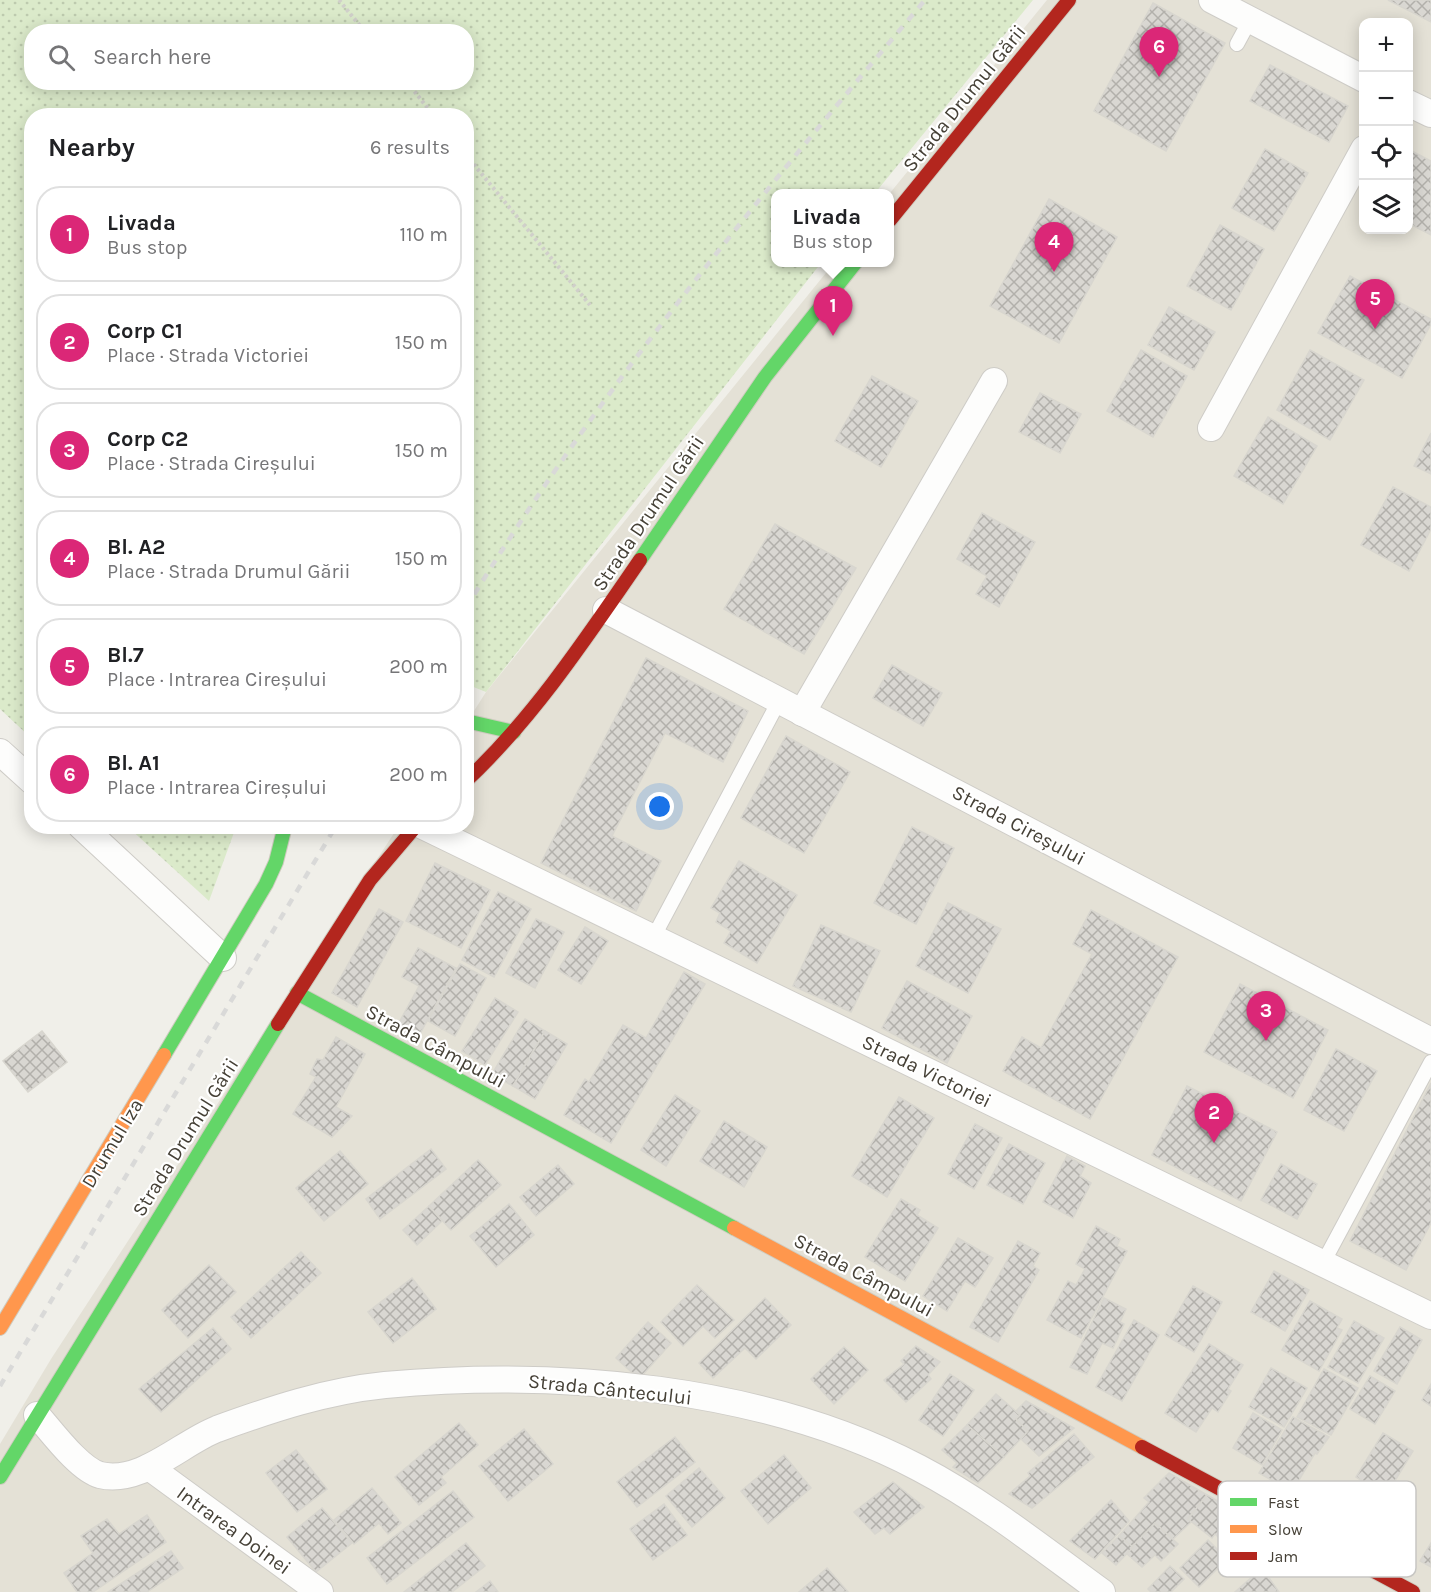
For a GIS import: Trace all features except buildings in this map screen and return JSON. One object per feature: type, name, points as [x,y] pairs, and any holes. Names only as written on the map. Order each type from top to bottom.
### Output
[{"type":"street","name":"Strada Drumul Gării","points":[[894,215],[1069,0]]},
{"type":"street","points":[[1212,0],[1359,77]]},
{"type":"street","points":[[1413,105],[1431,114]]},
{"type":"street","points":[[1210,428],[1359,158]]},
{"type":"street","name":"Strada Drumul Gării","points":[[474,773],[514,732],[606,610],[765,377],[852,267]]},
{"type":"street","points":[[802,713],[994,381]]},
{"type":"street","name":"Strada Cireșului","points":[[606,610],[1431,1041]]},
{"type":"street","points":[[474,723],[514,732]]},
{"type":"street","points":[[0,752],[24,774]]},
{"type":"street","points":[[90,834],[223,958]]},
{"type":"street","name":"Drumul Iza","points":[[0,1328],[266,884],[276,862],[283,834]]},
{"type":"street","name":"Strada Drumul Gării","points":[[0,1477],[297,993],[370,880],[408,834]]},
{"type":"street","name":"Strada Victoriei","points":[[439,834],[1431,1316]]},
{"type":"street","name":"Strada Câmpului","points":[[297,993],[1218,1487]]},
{"type":"street","name":"Strada Cântecului","points":[[37,1415],[87,1469],[115,1476],[149,1467],[212,1431],[302,1399],[382,1386],[521,1379],[589,1383],[753,1407],[805,1420],[853,1437],[920,1468],[988,1510],[1102,1592]]},
{"type":"street","name":"Intrarea Doinei","points":[[149,1467],[320,1592]]},
{"type":"street","name":"Strada Câmpului","points":[[1385,1577],[1413,1592]]},
{"type":"lane","points":[[1237,44],[1250,20]]},
{"type":"lane","points":[[653,938],[779,701]]},
{"type":"lane","points":[[1323,1263],[1431,1062]]},
{"type":"path","points":[[339,0],[358,24]]},
{"type":"path","points":[[413,90],[428,108]]},
{"type":"path","points":[[474,165],[590,305]]},
{"type":"shaded area","points":[[1047,0],[1431,0],[1431,1592],[0,1592],[0,1444],[51,1359],[393,834],[474,834],[474,711],[486,692],[831,267],[894,267],[893,189]]},
{"type":"green space","points":[[0,0],[1033,0],[878,189],[771,189],[771,267],[818,267],[486,692],[474,687],[474,108],[24,108],[24,731],[0,709]]},
{"type":"green space","points":[[136,834],[233,834],[209,901]]},
{"type":"railway","points":[[474,595],[570,448],[626,371],[743,220],[925,0]]},
{"type":"railway","points":[[0,1386],[331,834]]},
{"type":"traffic: fast","points":[[640,560],[765,377],[852,267]]},
{"type":"traffic: fast","points":[[474,723],[514,732]]},
{"type":"traffic: fast","points":[[164,1055],[266,884],[276,862],[283,834]]},
{"type":"traffic: fast","points":[[297,993],[734,1228]]},
{"type":"traffic: fast","points":[[0,1477],[278,1024]]},
{"type":"traffic: slow","points":[[0,1328],[164,1055]]},
{"type":"traffic: slow","points":[[734,1228],[1142,1447]]},
{"type":"traffic: jam","points":[[894,215],[1069,0]]},
{"type":"traffic: jam","points":[[474,773],[514,730],[559,675],[640,560]]},
{"type":"traffic: jam","points":[[278,1024],[370,880],[409,834]]},
{"type":"traffic: jam","points":[[1142,1447],[1218,1488]]},
{"type":"traffic: jam","points":[[1385,1577],[1413,1592]]},
{"type":"place","name":"Bl. A1","points":[[1159,77]]},
{"type":"place","name":"Bl. A2","points":[[1054,272]]},
{"type":"place","name":"Bl.7","points":[[1375,329]]},
{"type":"place","name":"Livada","points":[[833,336]]},
{"type":"place","name":"Corp C2","points":[[1266,1041]]},
{"type":"place","name":"Corp C1","points":[[1214,1143]]}]
